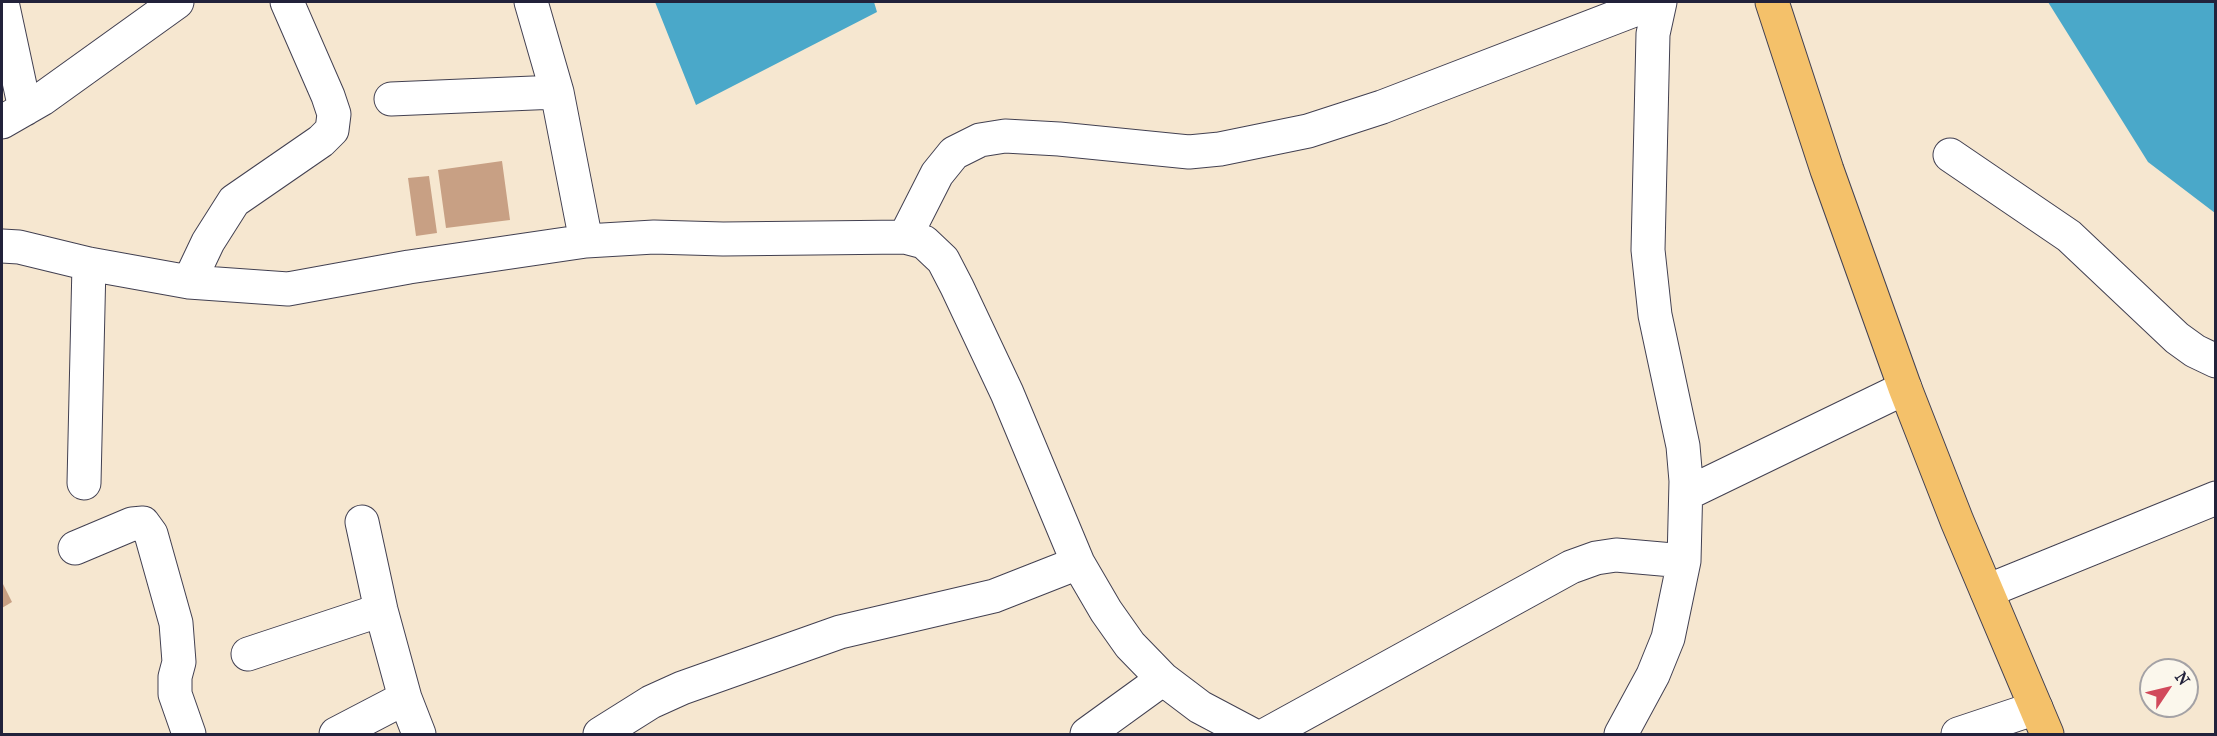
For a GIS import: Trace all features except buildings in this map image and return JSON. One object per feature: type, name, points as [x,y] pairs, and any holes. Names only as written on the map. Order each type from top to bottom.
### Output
[{"type":"main road","points":[[1772,2],[1827,170],[1905,388],[2042,721]]},
{"type":"street","points":[[2,2],[13,116],[177,2]]},
{"type":"street","points":[[189,282],[208,242],[234,201],[332,130],[334,114],[328,96],[287,2]]},
{"type":"street","points":[[531,2],[557,92],[586,241]]},
{"type":"street","points":[[905,237],[937,174],[954,153],[981,140],[1005,136],[1059,139],[1189,152],[1220,149],[1308,131],[1382,107],[1655,2]]},
{"type":"street","points":[[1621,735],[1653,675],[1668,638],[1684,561],[1686,494],[1678,416],[1655,315],[1648,250],[1653,34],[1660,2]]},
{"type":"street","points":[[391,99],[557,92]]},
{"type":"street","points":[[1950,155],[2069,236],[2177,338],[2216,362]]},
{"type":"street","points":[[2,246],[19,247],[89,264],[189,282],[288,290],[409,267],[586,241],[654,237],[723,239],[905,237],[924,242],[943,260],[1007,393],[1078,563],[1106,611],[1130,645],[1163,679],[1236,730]]},
{"type":"street","points":[[84,483],[89,264]]},
{"type":"street","points":[[1686,494],[1905,388]]},
{"type":"street","points":[[1987,591],[2216,498]]},
{"type":"street","points":[[362,522],[381,610],[405,698],[419,735]]},
{"type":"street","points":[[75,548],[132,524],[143,523],[151,534],[176,623],[179,662],[175,677],[175,694],[189,735]]},
{"type":"street","points":[[1267,735],[1571,567],[1596,558],[1616,555],[1684,561]]},
{"type":"street","points":[[600,735],[651,702],[693,684],[840,632],[994,596],[1078,563]]},
{"type":"street","points":[[248,654],[381,610]]},
{"type":"street","points":[[1087,735],[1163,679]]},
{"type":"street","points":[[336,735],[405,698]]},
{"type":"street","points":[[1958,735],[2042,721]]},
{"type":"water","points":[[655,2],[874,2],[877,12],[696,105]]},
{"type":"water","points":[[2048,2],[2215,2],[2215,213],[2148,162]]}]
